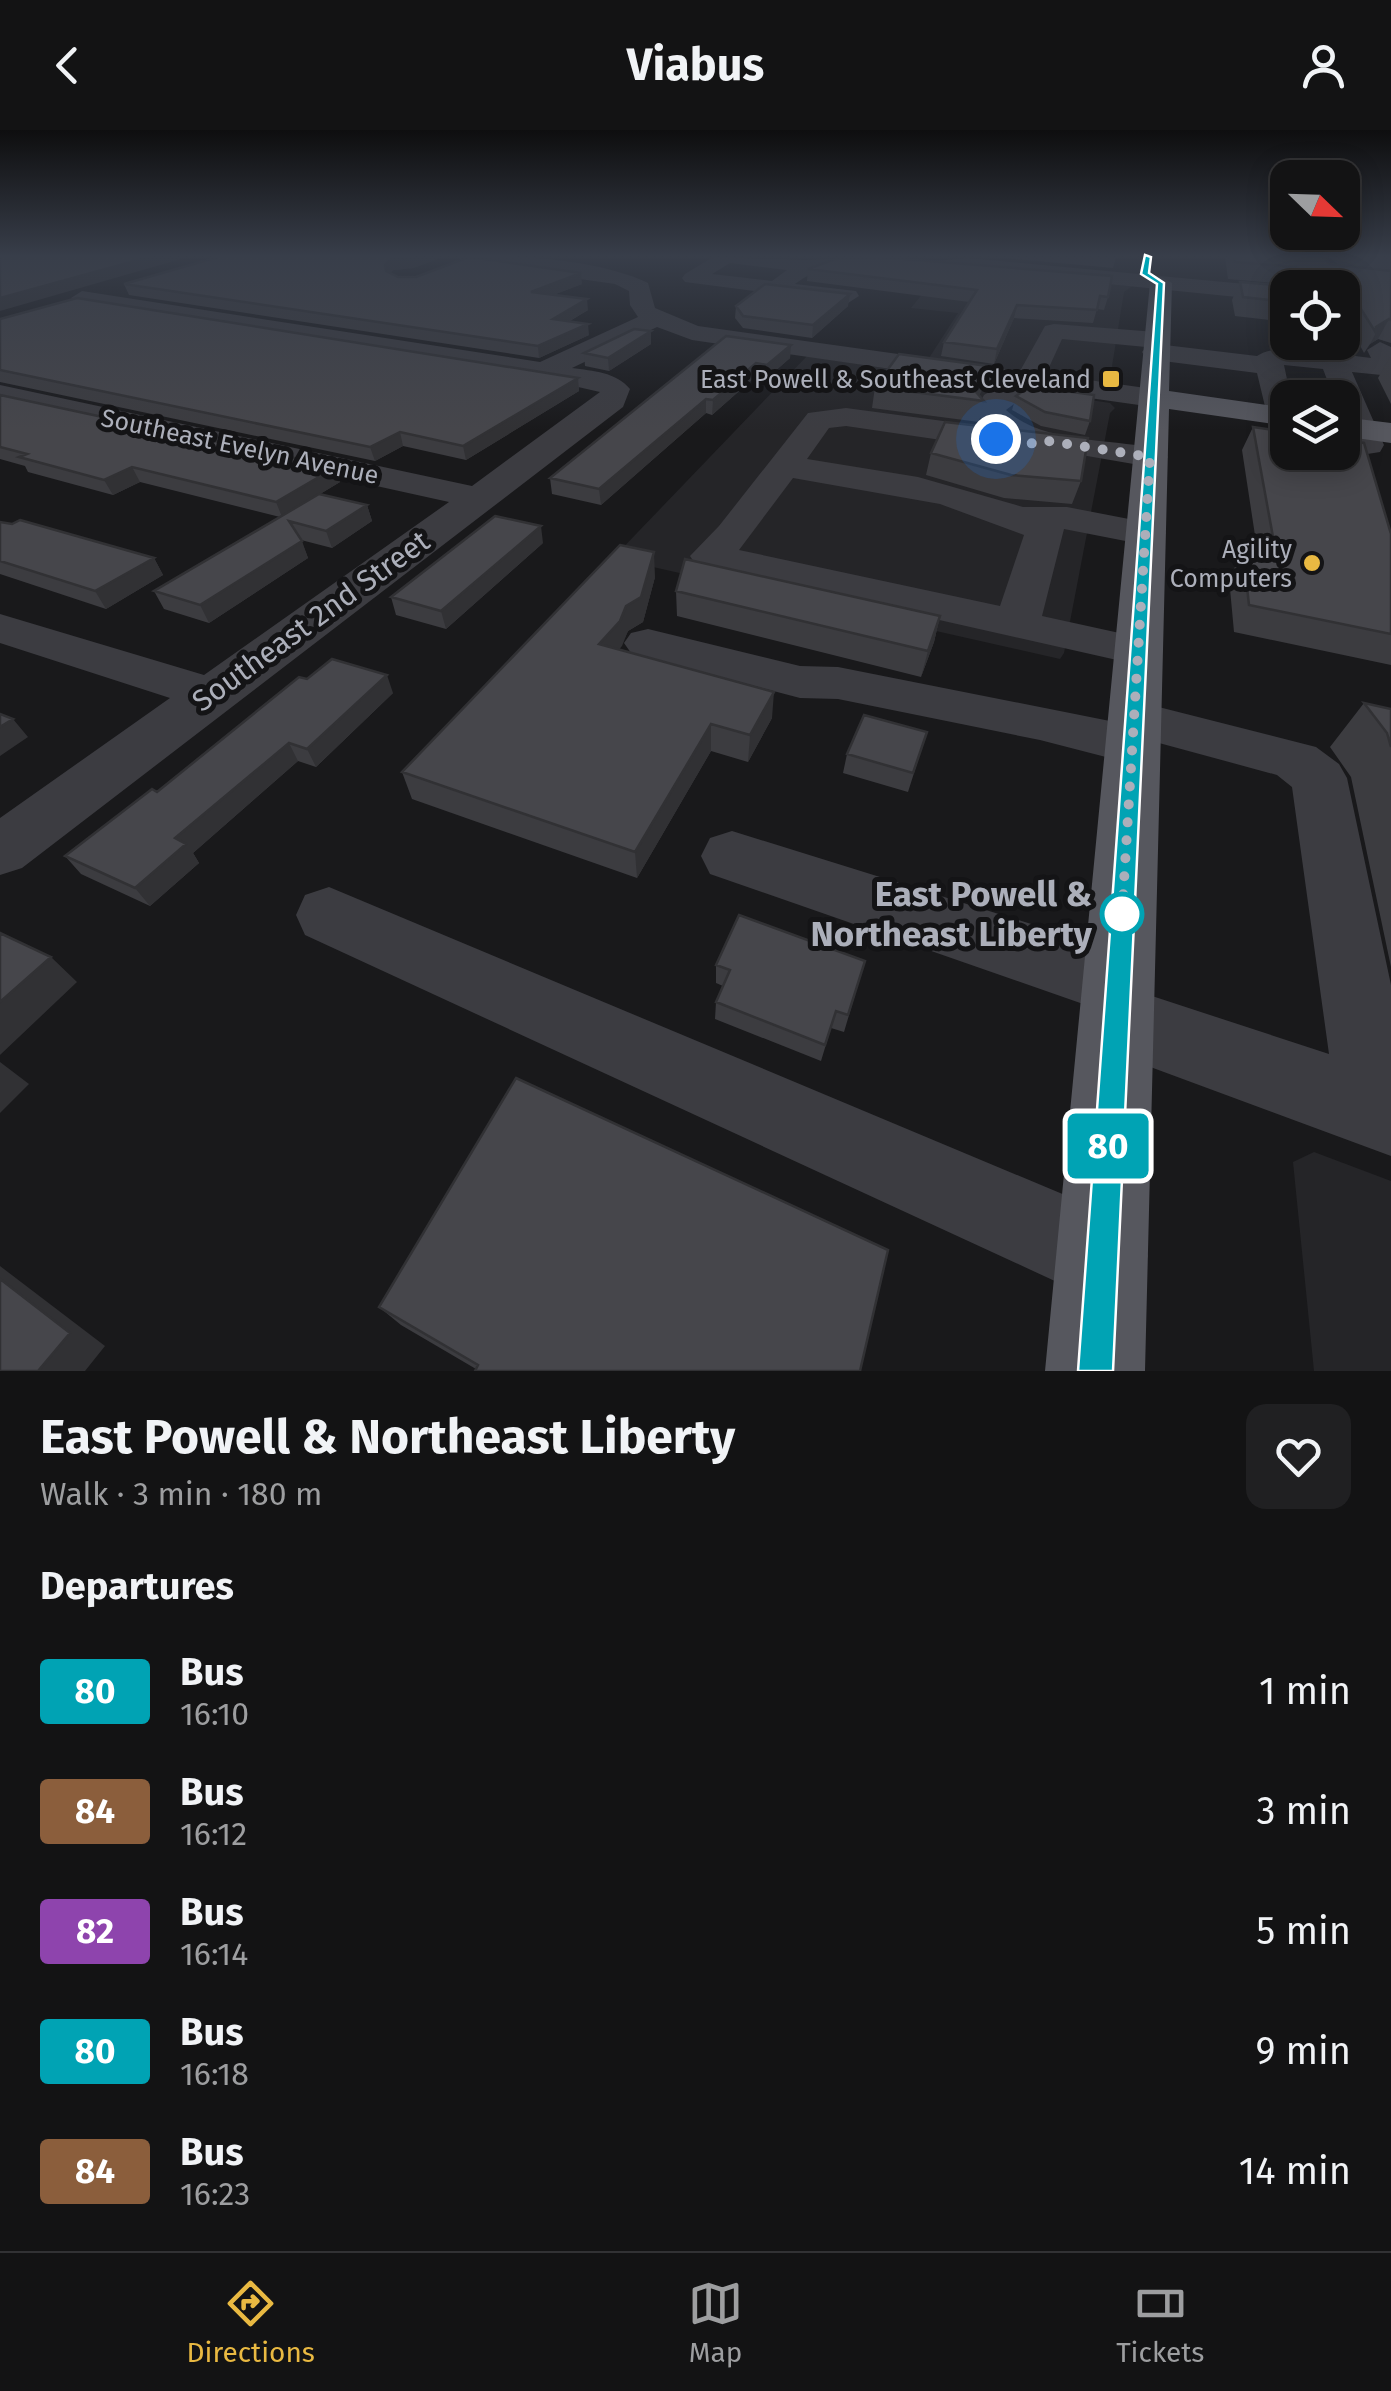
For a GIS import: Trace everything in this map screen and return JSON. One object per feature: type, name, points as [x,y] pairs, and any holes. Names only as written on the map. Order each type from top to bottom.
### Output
[{"type":"main road","points":[[1096,1371],[1158,315]]},
{"type":"main road","points":[[1159,348],[1270,404]]},
{"type":"street","points":[[172,315],[542,371],[654,319]]},
{"type":"street","points":[[650,315],[706,336],[1029,380]]},
{"type":"street","points":[[1053,321],[1054,315]]},
{"type":"street","points":[[1073,315],[1159,348],[1270,404]]},
{"type":"street","points":[[1029,380],[1054,331],[1159,348]]},
{"type":"street","points":[[1150,457],[1048,441],[1009,430],[990,412],[996,401],[1029,380],[1159,348]]},
{"type":"street","points":[[1273,380],[1269,358],[1389,368],[1380,350]]},
{"type":"street","points":[[824,398],[855,357]]},
{"type":"street","points":[[1334,362],[1340,380]]},
{"type":"street","name":"Southeast 2nd Street","points":[[0,851],[612,401],[616,389],[601,381],[542,371]]},
{"type":"street","name":"Southeast Evelyn Avenue","points":[[0,394],[480,498]]},
{"type":"street","points":[[1048,441],[1037,444],[846,417],[819,420],[733,534],[710,556],[1138,652]]},
{"type":"street","points":[[785,466],[923,490],[1005,510],[1030,534],[1144,551]]},
{"type":"street","points":[[1017,624],[1030,534]]},
{"type":"street","points":[[0,628],[211,694]]},
{"type":"street","points":[[648,643],[800,682],[838,683],[1040,722],[1134,732],[1296,761],[1318,778],[1384,1113]]},
{"type":"street","points":[[732,856],[1117,1002],[1384,1113]]},
{"type":"street","points":[[329,915],[1102,1256]]},
{"type":"shaded area","points":[[957,315],[1120,315],[1112,366],[1119,378],[1093,382],[929,358]]},
{"type":"shaded area","points":[[807,356],[1110,403],[1115,408],[1110,413],[1060,659],[613,558]]},
{"type":"shaded area","points":[[1314,1152],[1391,1181],[1391,1371],[1314,1371],[1293,1162]]},
{"type":"building","points":[[15,315],[183,315],[578,378],[463,446],[400,432],[370,447],[0,370],[0,319]]},
{"type":"building","points":[[330,315],[560,315],[553,319],[588,324],[538,346]]},
{"type":"building","points":[[742,315],[825,315],[813,325]]},
{"type":"building","points":[[961,315],[1012,315],[997,349],[944,342]]},
{"type":"building","points":[[1365,315],[1391,315],[1391,320],[1376,327],[1376,333]]},
{"type":"building","points":[[634,329],[651,331],[608,358],[584,353]]},
{"type":"building","points":[[726,336],[791,345],[767,365],[756,363],[713,400],[706,399],[599,489],[550,478]]},
{"type":"building","points":[[899,354],[988,366],[976,392],[984,401],[875,387]]},
{"type":"building","points":[[1030,386],[1094,395],[1090,421],[1045,412],[1016,396]]},
{"type":"building","points":[[0,395],[336,467],[276,502],[132,467],[104,480],[19,457],[27,454],[0,447]]},
{"type":"building","points":[[945,422],[1088,438],[1081,481],[1011,475],[931,453]]},
{"type":"building","points":[[1253,427],[1270,429],[1270,470],[1360,470],[1360,442],[1364,443],[1391,534],[1391,634],[1249,605],[1243,552],[1277,559]]},
{"type":"building","points":[[319,494],[367,505],[326,531],[289,521],[302,541],[200,605],[154,591]]},
{"type":"building","points":[[495,516],[541,526],[441,611],[391,597]]},
{"type":"building","points":[[20,520],[154,558],[95,591],[0,561],[0,522],[12,524]]},
{"type":"building","points":[[620,545],[654,552],[641,597],[626,606],[620,621],[599,644],[774,692],[750,735],[711,724],[635,852],[402,772]]},
{"type":"building","points":[[685,559],[940,616],[928,651],[676,591]]},
{"type":"building","points":[[332,659],[387,675],[307,749],[289,743],[175,838],[186,844],[135,888],[65,856],[152,789],[157,792],[299,677],[307,679]]},
{"type":"building","points":[[1364,703],[1391,709],[1391,747],[1387,733]]},
{"type":"building","points":[[0,714],[13,719],[0,727]]},
{"type":"building","points":[[864,715],[927,732],[913,773],[847,754]]},
{"type":"building","points":[[739,915],[865,961],[848,1015],[836,1011],[825,1045],[716,1002],[730,970],[716,965]]},
{"type":"building","points":[[0,933],[51,957],[0,1002]]},
{"type":"building","points":[[516,1078],[888,1250],[860,1371],[475,1371],[478,1365],[379,1307]]},
{"type":"building","points":[[0,1279],[70,1333],[38,1371],[0,1371]]},
{"type":"bus line","name":"80","points":[[1095,1371],[1158,315]]},
{"type":"place","name":"East Powell & Southeast Cleveland","points":[[1111,379]]},
{"type":"place","name":"Agility Computers","points":[[1312,563]]},
{"type":"place","name":"East Powell & Northeast Liberty","points":[[1122,914]]},
{"type":"route","points":[[996,439],[1037,444],[1048,441],[1150,457],[1122,914]]}]
